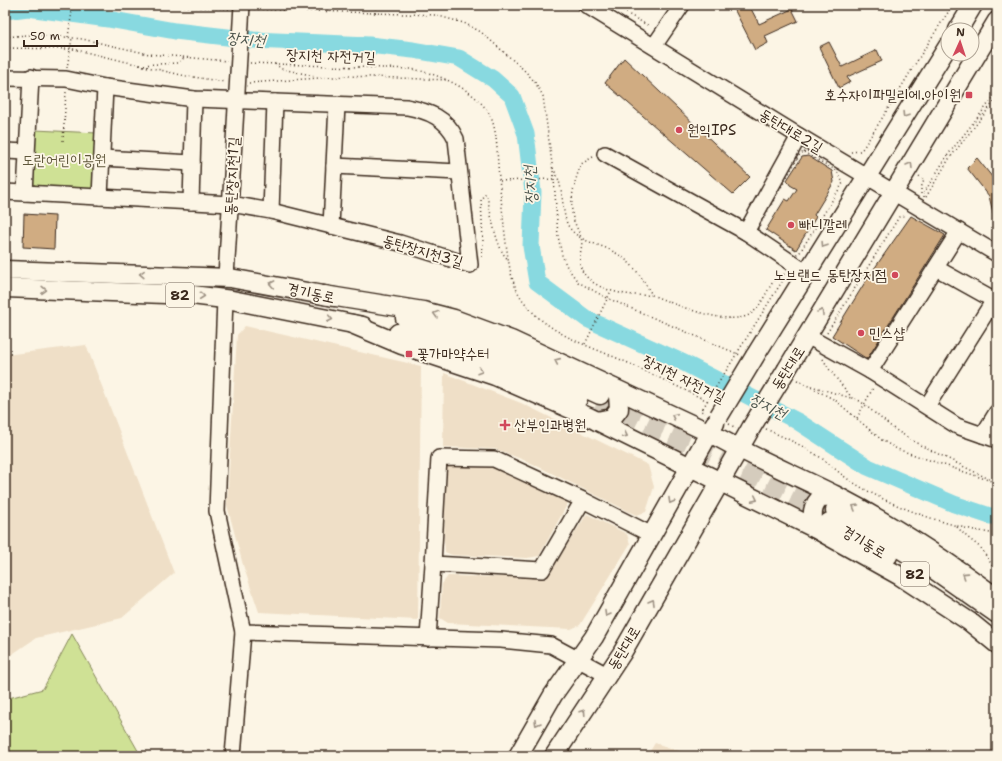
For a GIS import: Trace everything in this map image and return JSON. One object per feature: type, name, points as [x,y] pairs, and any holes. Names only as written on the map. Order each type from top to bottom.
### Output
[{"type":"main road","points":[[963,22],[973,5]]},
{"type":"main road","name":"동탄대로","points":[[554,756],[622,653],[739,449],[756,427],[791,374],[807,336],[893,191],[997,21]]},
{"type":"main road","points":[[518,756],[553,695],[594,637],[710,433],[715,410],[747,354],[807,273],[851,188],[868,177],[940,59]]},
{"type":"main road","name":"경기동로","points":[[5,270],[226,277],[423,311],[454,319],[511,340],[601,403]]},
{"type":"main road","name":"경기동로","points":[[5,288],[192,295],[225,299],[352,324],[402,345],[495,376],[601,403]]},
{"type":"main road","points":[[601,403],[710,433],[739,449],[828,514],[900,576],[970,622],[997,644]]},
{"type":"main road","points":[[601,403],[690,467],[720,482],[828,514],[903,534],[997,598]]},
{"type":"main road","name":"경기동로","points":[[828,514],[930,567],[997,614]]},
{"type":"main road","name":"경기동로","points":[[828,514],[863,540],[952,598],[997,631]]},
{"type":"street","name":"동탄대로2길","points":[[586,5],[799,136],[997,254]]},
{"type":"street","points":[[654,46],[682,5]]},
{"type":"street","name":"동탄장지천1길","points":[[226,277],[241,8]]},
{"type":"street","points":[[25,193],[31,77]]},
{"type":"street","name":"동탄장지천3길","points":[[5,78],[31,77],[66,79],[105,87],[194,99],[407,107],[424,110],[440,118],[452,128],[456,139],[470,265],[400,243],[271,211],[231,204],[5,192]]},
{"type":"street","points":[[100,197],[105,87]]},
{"type":"street","points":[[191,202],[194,99]]},
{"type":"street","points":[[271,211],[275,102]]},
{"type":"street","points":[[331,226],[337,105]]},
{"type":"street","points":[[746,232],[799,136]]},
{"type":"street","points":[[5,151],[27,152]]},
{"type":"street","points":[[605,154],[746,232],[807,273]]},
{"type":"street","points":[[102,158],[192,163]]},
{"type":"street","points":[[334,166],[460,172]]},
{"type":"street","points":[[870,371],[959,231]]},
{"type":"street","points":[[927,406],[995,301],[936,268]]},
{"type":"street","points":[[225,299],[217,512],[243,632],[233,756]]},
{"type":"street","points":[[807,336],[870,371],[957,426],[997,440]]},
{"type":"street","points":[[983,435],[997,412]]},
{"type":"street","points":[[428,638],[440,458],[494,459],[583,500],[652,535]]},
{"type":"street","points":[[433,564],[542,570],[583,500]]},
{"type":"street","points":[[243,632],[501,640],[551,645],[607,675]]},
{"type":"path","points":[[68,38],[73,5]]},
{"type":"path","points":[[176,5],[435,16],[451,19],[481,32],[512,58],[535,82],[543,96],[553,166],[558,236],[562,255],[567,267],[578,282],[607,298],[747,354]]},
{"type":"path","points":[[375,13],[376,5]]},
{"type":"path","points":[[612,5],[649,26]]},
{"type":"path","points":[[850,152],[860,151],[863,148],[913,70],[927,43],[953,5]]},
{"type":"path","name":"장지천 자전거길","points":[[5,37],[28,35],[72,38],[149,54],[184,58],[238,71],[274,64],[411,69],[427,71],[450,80],[467,91],[484,107],[492,120],[508,259],[517,292],[534,314],[564,336],[585,344],[715,410]]},
{"type":"path","points":[[67,70],[72,38]]},
{"type":"path","points":[[5,48],[70,49],[94,53],[181,75],[238,71],[317,77],[380,76],[450,80]]},
{"type":"path","points":[[138,65],[177,63],[184,58]]},
{"type":"path","points":[[274,64],[282,69],[317,77]]},
{"type":"path","points":[[64,141],[66,92]]},
{"type":"path","points":[[924,199],[924,193],[947,156],[997,93]]},
{"type":"path","points":[[924,199],[949,159],[997,98]]},
{"type":"path","points":[[804,152],[809,154],[837,171],[851,188],[799,254],[792,257],[758,235],[758,228],[800,154],[804,152]]},
{"type":"path","points":[[605,154],[591,158],[581,164],[576,178],[572,205],[573,218],[582,239],[579,256],[581,267],[585,274],[594,282],[611,291],[621,294],[652,295],[685,308],[728,319],[740,318],[752,313],[761,301],[768,287],[776,278]]},
{"type":"path","points":[[553,166],[560,183],[569,227],[586,242],[599,244],[616,252],[630,263],[644,280],[652,295]]},
{"type":"path","points":[[500,181],[554,178]]},
{"type":"path","points":[[924,180],[920,192],[924,199]]},
{"type":"path","points":[[470,265],[483,256],[481,199],[485,194],[487,196],[499,244],[505,257],[508,259]]},
{"type":"path","points":[[883,208],[899,217]]},
{"type":"path","points":[[825,336],[899,217],[910,214]]},
{"type":"path","points":[[701,411],[747,354],[783,280],[784,270]]},
{"type":"path","points":[[585,344],[611,291]]},
{"type":"path","points":[[821,356],[829,369],[852,398]]},
{"type":"path","points":[[791,374],[835,400],[883,441],[897,449],[993,482],[997,482]]},
{"type":"path","points":[[809,385],[852,398],[864,405],[894,429],[918,444],[993,482]]},
{"type":"path","points":[[857,418],[874,386]]},
{"type":"path","points":[[756,427],[816,454],[854,483],[884,499],[956,526],[997,534]]},
{"type":"path","points":[[956,526],[966,537],[981,548],[997,573]]},
{"type":"shaded area","points":[[245,326],[421,366],[418,620],[259,612],[243,565],[227,505],[237,335]]},
{"type":"shaded area","points":[[86,345],[174,573],[122,618],[36,638],[5,659],[5,355]]},
{"type":"shaded area","name":"산부인과병원","points":[[444,373],[521,403],[648,465],[654,487],[646,512],[636,515],[529,462],[495,449],[443,447]]},
{"type":"shaded area","points":[[447,467],[494,467],[568,503],[539,556],[527,558],[452,555],[445,552],[444,538]]},
{"type":"shaded area","points":[[587,514],[627,534],[630,544],[580,625],[571,629],[448,623],[440,618],[442,584],[448,576],[546,578]]},
{"type":"shaded area","points":[[655,743],[695,756],[647,756]]},
{"type":"green space","name":"도란어린이공원","points":[[35,130],[97,133],[94,190],[32,186]]},
{"type":"green space","points":[[72,634],[141,756],[5,756],[5,699],[43,689]]},
{"type":"building","points":[[732,5],[749,5],[759,24],[792,9],[798,21],[765,36],[768,43],[755,50]]},
{"type":"building","points":[[829,42],[842,67],[877,50],[882,61],[847,77],[850,82],[839,88],[819,47]]},
{"type":"building","name":"원익IPS","points":[[624,58],[750,177],[733,194],[605,83]]},
{"type":"building","points":[[808,156],[832,171],[834,182],[814,215],[816,217],[796,250],[766,230],[785,199],[789,201],[797,189],[790,185],[787,180],[802,157]]},
{"type":"building","points":[[977,158],[997,183],[997,217],[994,217],[989,196],[967,168]]},
{"type":"building","points":[[24,214],[55,216],[54,249],[23,247]]},
{"type":"building","points":[[911,216],[945,235],[867,359],[832,336],[867,279]]},
{"type":"waterway","name":"장지천","points":[[5,11],[28,8],[108,19],[175,31],[253,40],[369,45],[413,50],[459,58],[493,79],[512,96],[526,134],[533,192],[531,246],[537,282],[587,319],[684,363],[797,421],[868,467],[954,504],[990,516],[997,516]]},
{"type":"tunnel","points":[[600,396],[702,442],[830,508]]},
{"type":"tunnel","points":[[595,407],[697,455],[826,520]]},
{"type":"place","name":"호수자이파밀리에.아이원","points":[[969,95]]},
{"type":"place","name":"원익IPS","points":[[679,130]]},
{"type":"place","name":"빠니깔레","points":[[791,225]]},
{"type":"place","name":"노브랜드 동탄장지점","points":[[895,275]]},
{"type":"place","name":"민스샵","points":[[861,333]]},
{"type":"place","name":"꽃가마약수터","points":[[409,354]]},
{"type":"place","name":"산부인과병원","points":[[505,425]]}]
